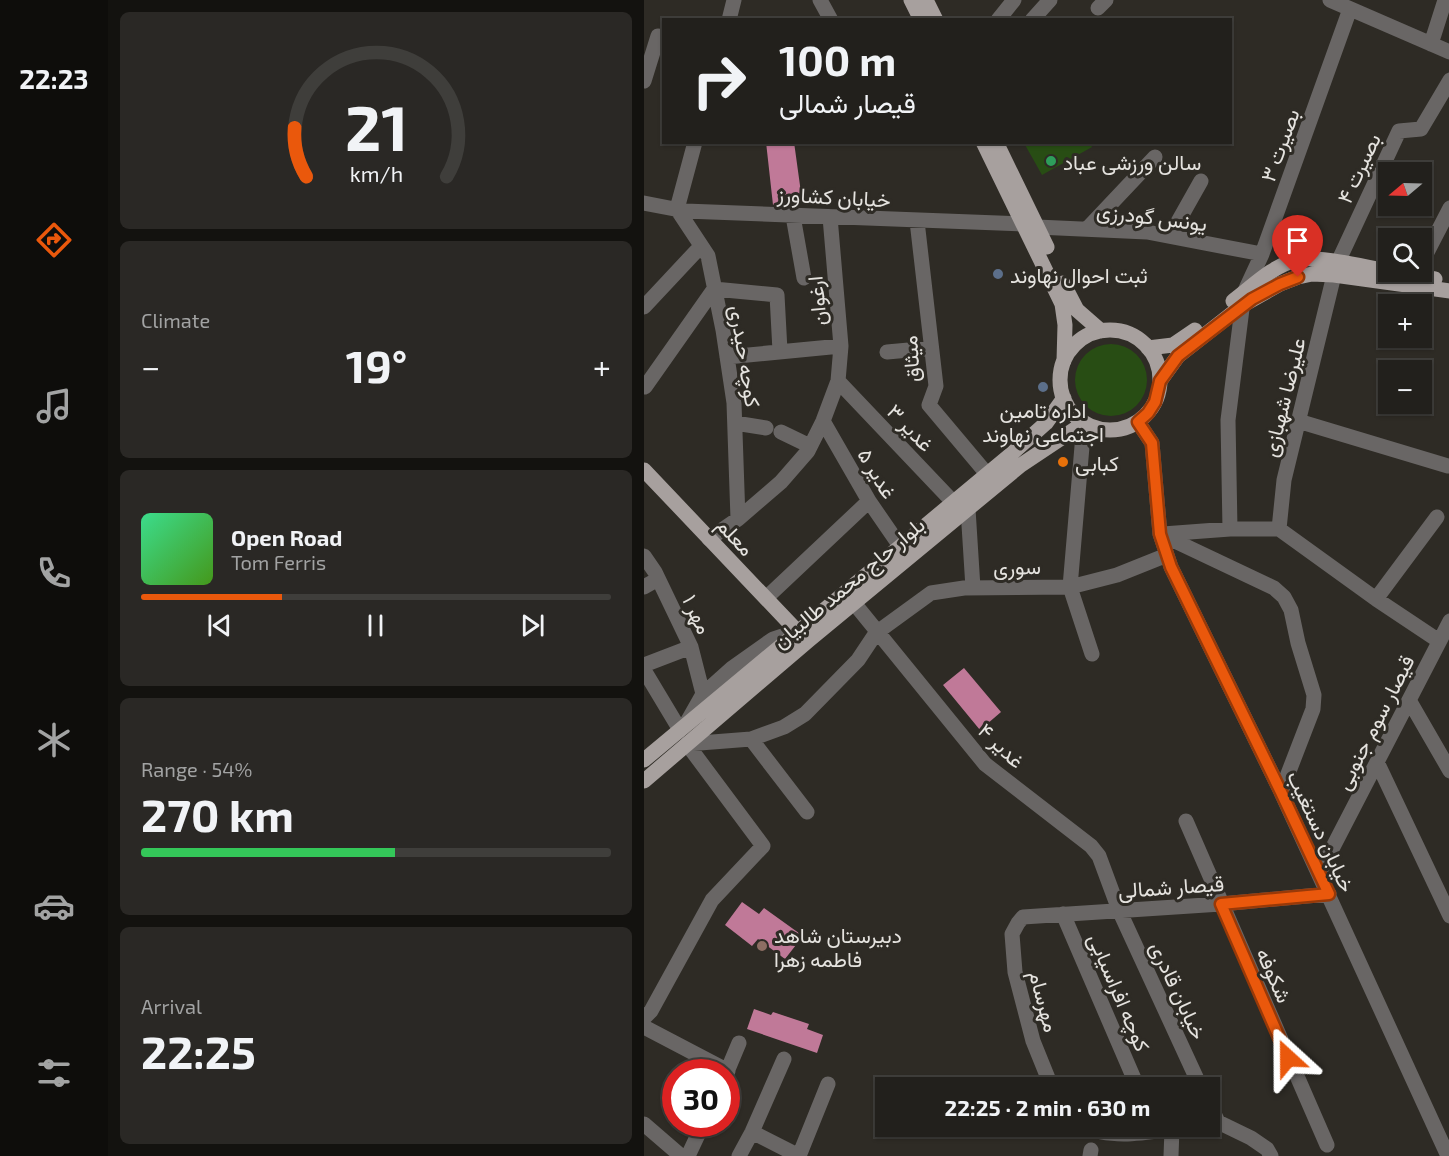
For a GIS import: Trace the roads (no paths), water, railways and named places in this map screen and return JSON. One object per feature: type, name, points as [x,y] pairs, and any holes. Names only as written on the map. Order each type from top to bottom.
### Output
[{"type":"main road","points":[[911,0],[920,18]]},
{"type":"main road","points":[[926,0],[935,18]]},
{"type":"main road","points":[[984,144],[1077,310],[1102,331]]},
{"type":"main road","points":[[997,144],[1062,304],[1065,325],[1064,362],[1061,374],[1064,398],[1069,408],[1084,423],[1097,428],[1111,430],[1125,428],[1138,422],[1155,402],[1160,381],[1178,356],[1276,269],[1295,260],[1309,259],[1336,268],[1450,291]]},
{"type":"main road","points":[[1336,268],[1378,270]]},
{"type":"main road","points":[[1432,275],[1450,282]]},
{"type":"main road","points":[[1148,348],[1165,348],[1173,345],[1243,299]]},
{"type":"main road","points":[[1064,362],[1072,347],[1085,337],[1102,331],[1115,330],[1129,334],[1148,348],[1157,364],[1160,381]]},
{"type":"main road","name":"بلوار حاج محمد طالبیان","points":[[645,759],[987,474],[1046,423],[1064,398]]},
{"type":"main road","name":"بلوار حاج محمد طالبیان","points":[[644,781],[1021,465],[1084,423]]},
{"type":"main road","name":"معلم","points":[[644,470],[797,631]]},
{"type":"street","points":[[730,18],[734,0]]},
{"type":"street","points":[[820,0],[830,18]]},
{"type":"street","points":[[1000,18],[1014,0]]},
{"type":"street","points":[[1033,18],[1050,0]]},
{"type":"street","points":[[1330,0],[1359,7],[1450,52]]},
{"type":"street","points":[[1431,44],[1445,0]]},
{"type":"street","name":"بصیرت ۳","points":[[1230,529],[1228,420],[1243,299],[1359,7]]},
{"type":"street","points":[[644,81],[649,50],[658,36]]},
{"type":"street","name":"بصیرت ۴","points":[[1336,268],[1399,131],[1421,129],[1450,80]]},
{"type":"street","points":[[677,209],[694,144]]},
{"type":"street","points":[[1086,229],[1155,157]]},
{"type":"street","points":[[1170,236],[1201,181]]},
{"type":"street","name":"خیابان کشاورز","points":[[644,203],[677,209],[793,216],[1030,225]]},
{"type":"street","points":[[1432,243],[1450,208]]},
{"type":"street","name":"کوچه حیدری","points":[[677,209],[708,256],[734,403],[738,519]]},
{"type":"street","points":[[793,216],[804,278]]},
{"type":"street","name":"ارغوان","points":[[709,539],[738,519],[781,482],[810,447],[823,421],[838,381],[841,346],[830,218]]},
{"type":"street","name":"میثاق","points":[[917,221],[936,386],[929,405],[987,474]]},
{"type":"street","name":"یونس گودرزی","points":[[1030,225],[1147,232],[1262,254]]},
{"type":"street","points":[[644,307],[701,246]]},
{"type":"street","name":"علیرضا شهبازی","points":[[1279,530],[1284,480],[1336,268]]},
{"type":"street","points":[[645,387],[714,289],[777,295],[780,351]]},
{"type":"street","points":[[727,357],[841,346]]},
{"type":"street","points":[[887,352],[931,348]]},
{"type":"street","name":"غدیر ۳","points":[[838,381],[953,502]]},
{"type":"street","name":"غدیر ۵","points":[[823,421],[869,501],[900,546]]},
{"type":"street","points":[[1298,421],[1448,466]]},
{"type":"street","name":"خیابان دستغیب","points":[[1138,422],[1152,443],[1160,534],[1167,555],[1329,894],[1448,1156]]},
{"type":"street","points":[[735,423],[766,428]]},
{"type":"street","points":[[1084,423],[1070,587],[1092,654]]},
{"type":"street","points":[[781,432],[810,447]]},
{"type":"street","points":[[766,598],[869,501]]},
{"type":"street","points":[[968,509],[973,588]]},
{"type":"street","points":[[1376,599],[1437,517]]},
{"type":"street","points":[[1160,534],[1230,529],[1279,530],[1439,641]]},
{"type":"street","points":[[1160,534],[1274,588],[1291,610],[1298,643],[1314,694],[1313,709],[1281,792]]},
{"type":"street","name":"مهر ۱","points":[[644,555],[690,647],[703,694]]},
{"type":"street","name":"سوری","points":[[876,633],[931,593],[973,588],[1070,587],[1117,575],[1167,555]]},
{"type":"street","points":[[644,587],[658,579]]},
{"type":"street","name":"غدیر ۴","points":[[854,603],[876,633],[985,764],[1091,846],[1099,855],[1119,910]]},
{"type":"street","name":"قیصار سوم جنوبی","points":[[1319,874],[1450,621]]},
{"type":"street","points":[[644,670],[683,727],[703,694],[732,668],[773,639],[797,631]]},
{"type":"street","points":[[687,744],[751,739],[784,727],[805,714],[858,660],[876,633]]},
{"type":"street","points":[[644,664],[690,647]]},
{"type":"street","points":[[644,698],[660,696]]},
{"type":"street","points":[[1409,700],[1450,771]]},
{"type":"street","points":[[751,739],[807,812]]},
{"type":"street","points":[[644,1018],[652,1011],[712,900],[763,846],[687,744]]},
{"type":"street","points":[[1377,762],[1450,916]]},
{"type":"street","name":"شکوفه","points":[[1186,821],[1327,1145]]},
{"type":"street","name":"قیصار شمالی","points":[[1018,923],[1024,917],[1221,904],[1329,894]]},
{"type":"street","name":"خیابان قادری","points":[[1119,910],[1196,1077]]},
{"type":"street","name":"کوچه افراسیابی","points":[[1063,914],[1133,1077]]},
{"type":"street","name":"مهرسام","points":[[1018,923],[1012,934],[1014,972],[1033,1041],[1048,1077]]},
{"type":"street","points":[[644,1027],[703,1059]]},
{"type":"street","points":[[732,1059],[739,1043]]},
{"type":"street","points":[[739,1156],[784,1059]]},
{"type":"street","points":[[752,1132],[799,1156],[828,1084]]},
{"type":"street","points":[[644,1124],[681,1156]]},
{"type":"street","points":[[1220,1126],[1251,1138],[1267,1149],[1271,1156]]},
{"type":"street","points":[[688,1156],[697,1137]]},
{"type":"street","points":[[1164,1137],[1171,1156]]},
{"type":"place","name":"سالن ورزشی عباد","points":[[1051,161]]},
{"type":"place","name":"ثبت احوال نهاوند","points":[[998,274]]},
{"type":"place","name":"اداره تامین اجتماعی نهاوند","points":[[1043,387]]},
{"type":"place","name":"کبابی","points":[[1063,462]]},
{"type":"place","name":"دبیرستان شاهد فاطمه زهرا","points":[[762,946]]}]
